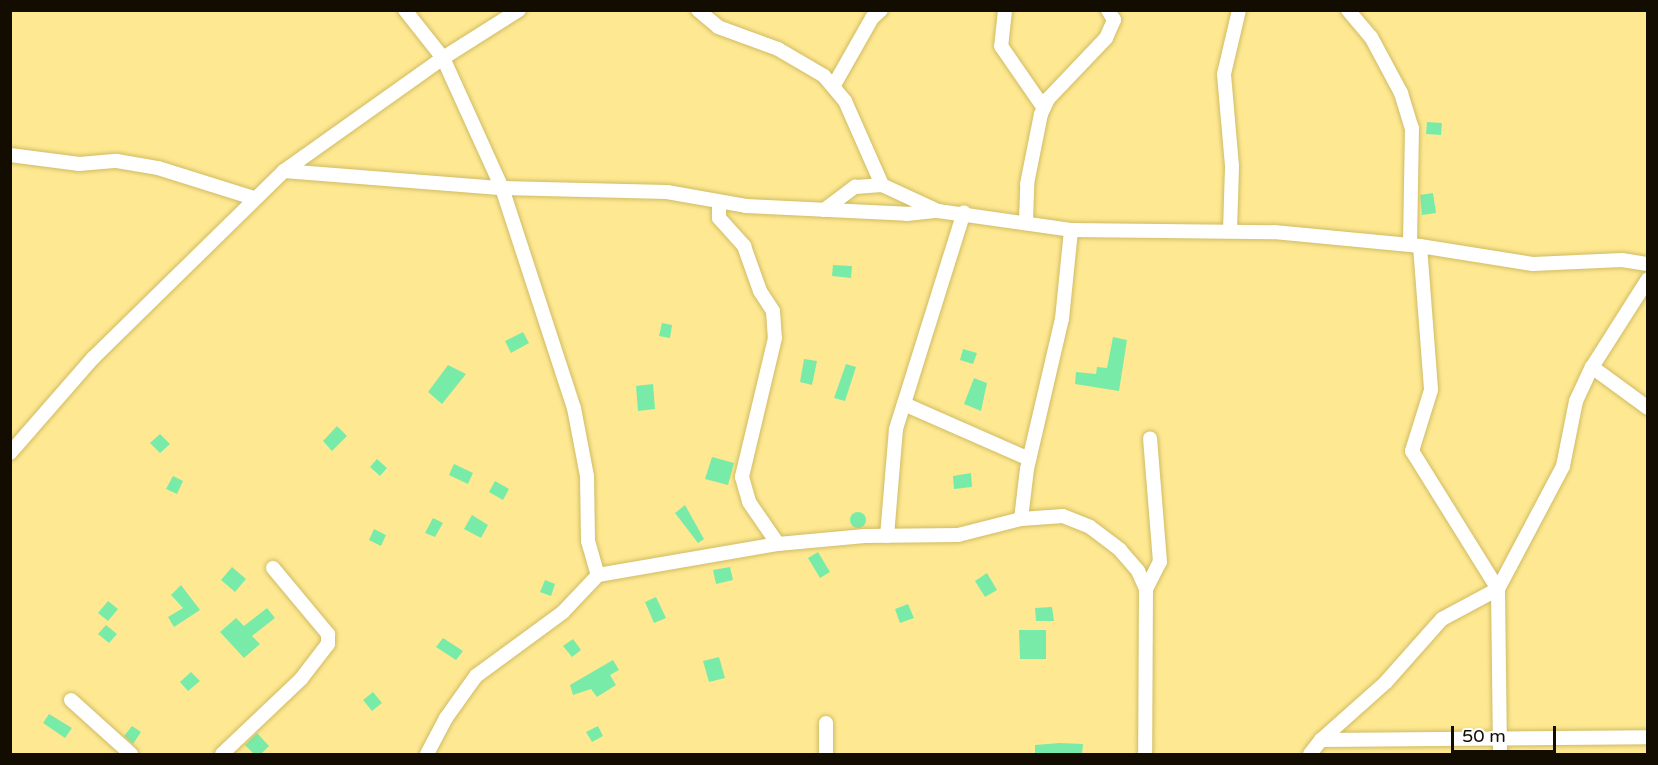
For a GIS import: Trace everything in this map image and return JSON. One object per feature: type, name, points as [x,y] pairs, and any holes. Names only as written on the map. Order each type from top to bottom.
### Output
[{"type":"street","points":[[405,10],[443,58],[502,188],[574,408],[587,476],[588,542],[598,575]]},
{"type":"street","points":[[10,453],[93,358],[284,171],[443,58],[519,10]]},
{"type":"street","points":[[698,10],[718,27],[778,49],[834,85],[882,185]]},
{"type":"street","points":[[834,85],[872,18],[881,10]]},
{"type":"street","points":[[1005,10],[1001,46],[1044,108]]},
{"type":"street","points":[[1026,221],[1031,154],[1044,108],[1048,99],[1106,38],[1114,20],[1108,10]]},
{"type":"street","points":[[1230,231],[1232,166],[1224,74],[1239,10]]},
{"type":"street","points":[[1348,10],[1371,37],[1401,93],[1412,128],[1415,246],[1431,390],[1412,451],[1498,589]]},
{"type":"street","points":[[10,155],[79,164],[117,161],[159,168],[254,198]]},
{"type":"street","points":[[284,171],[502,188],[656,191],[719,203],[824,210],[908,214],[938,211],[964,212],[1071,230],[1230,231],[1415,246],[1533,264],[1622,260],[1647,264]]},
{"type":"street","points":[[824,210],[855,187],[882,185],[938,211]]},
{"type":"street","points":[[719,203],[719,218],[744,246],[760,291],[773,311],[775,338],[742,477],[749,502],[778,544]]},
{"type":"street","points":[[887,536],[896,429],[964,212]]},
{"type":"street","points":[[1021,519],[1029,459],[1062,319],[1071,230]]},
{"type":"street","points":[[1500,754],[1498,589],[1563,466],[1576,401],[1592,367],[1647,279]]},
{"type":"street","points":[[1592,367],[1647,408]]},
{"type":"street","points":[[904,404],[1029,459]]},
{"type":"street","points":[[1146,589],[1160,562],[1149,438]]},
{"type":"street","points":[[427,754],[446,718],[476,676],[563,612],[598,575],[778,544],[887,536],[958,535],[1021,519],[1063,516],[1090,527],[1120,550],[1138,571],[1146,589],[1145,754]]},
{"type":"street","points":[[222,754],[301,679],[328,644],[328,634],[273,568]]},
{"type":"street","points":[[1311,754],[1321,740],[1386,682],[1442,619],[1498,589]]},
{"type":"street","points":[[72,700],[131,754]]},
{"type":"street","points":[[826,723],[826,754]]},
{"type":"street","points":[[1321,740],[1647,737]]},
{"type":"building","points":[[1427,122],[1442,123],[1441,135],[1426,134]]},
{"type":"building","points":[[1433,193],[1436,213],[1422,215],[1420,195]]},
{"type":"building","points":[[833,265],[852,266],[851,278],[832,276]]},
{"type":"building","points":[[662,323],[672,325],[670,338],[659,336]]},
{"type":"building","points":[[523,332],[529,343],[511,353],[505,341]]},
{"type":"building","points":[[1113,337],[1127,340],[1119,391],[1075,384],[1076,372],[1096,374],[1097,367],[1107,368]]},
{"type":"building","points":[[963,349],[977,353],[973,364],[960,360]]},
{"type":"building","points":[[804,359],[817,361],[812,385],[800,382]]},
{"type":"building","points":[[846,364],[856,367],[845,401],[834,398]]},
{"type":"building","points":[[448,365],[466,374],[442,404],[428,392]]},
{"type":"building","points":[[974,378],[987,383],[981,411],[964,404]]},
{"type":"building","points":[[653,384],[655,409],[638,411],[636,386]]},
{"type":"building","points":[[337,426],[347,436],[332,451],[323,441]]},
{"type":"building","points":[[160,434],[170,444],[160,453],[150,443]]},
{"type":"building","points":[[712,457],[734,463],[728,485],[705,479]]},
{"type":"building","points":[[377,459],[387,468],[380,476],[370,467]]},
{"type":"building","points":[[454,464],[473,473],[468,484],[449,475]]},
{"type":"building","points":[[971,473],[972,487],[954,489],[953,476]]},
{"type":"building","points":[[173,476],[183,481],[177,494],[166,489]]},
{"type":"building","points":[[495,481],[509,489],[503,500],[489,492]]},
{"type":"building","points":[[685,505],[704,539],[698,543],[675,513]]},
{"type":"building","points":[[855,512],[861,512],[866,520],[864,526],[855,528],[850,523],[850,517]]},
{"type":"building","points":[[472,515],[488,525],[481,538],[464,529]]},
{"type":"building","points":[[433,518],[443,523],[435,537],[425,533]]},
{"type":"building","points":[[374,529],[386,535],[381,546],[369,540]]},
{"type":"building","points":[[818,552],[830,572],[820,578],[808,558]]},
{"type":"building","points":[[232,567],[246,579],[235,592],[221,580]]},
{"type":"building","points":[[730,567],[733,580],[716,584],[713,570]]},
{"type":"building","points":[[987,573],[997,590],[985,597],[975,581]]},
{"type":"building","points":[[545,580],[555,584],[551,596],[540,592]]},
{"type":"building","points":[[181,585],[200,610],[174,627],[168,617],[183,608],[171,595]]},
{"type":"building","points":[[656,597],[666,618],[654,623],[645,602]]},
{"type":"building","points":[[108,601],[118,609],[108,621],[98,613]]},
{"type":"building","points":[[908,604],[914,618],[900,623],[895,609]]},
{"type":"building","points":[[1052,607],[1054,621],[1036,621],[1035,608]]},
{"type":"building","points":[[267,608],[275,618],[252,636],[260,644],[244,658],[220,632],[236,618],[244,626]]},
{"type":"building","points":[[106,625],[117,634],[109,643],[98,634]]},
{"type":"building","points":[[1019,630],[1046,630],[1046,659],[1020,659]]},
{"type":"building","points":[[443,638],[463,651],[456,660],[436,647]]},
{"type":"building","points":[[573,639],[581,650],[572,657],[563,646]]},
{"type":"building","points":[[719,657],[725,678],[709,682],[703,661]]},
{"type":"building","points":[[613,660],[619,670],[610,675],[616,685],[597,697],[591,689],[573,695],[570,685]]},
{"type":"building","points":[[191,672],[200,681],[188,691],[180,682]]},
{"type":"building","points":[[373,692],[382,703],[372,711],[363,700]]},
{"type":"building","points":[[49,714],[72,728],[65,738],[43,723]]},
{"type":"building","points":[[132,726],[141,732],[133,744],[124,736]]},
{"type":"building","points":[[598,726],[603,736],[592,742],[586,732]]},
{"type":"building","points":[[257,733],[269,746],[261,754],[254,754],[245,745]]},
{"type":"building","points":[[1083,744],[1082,754],[1035,754],[1035,745]]}]
